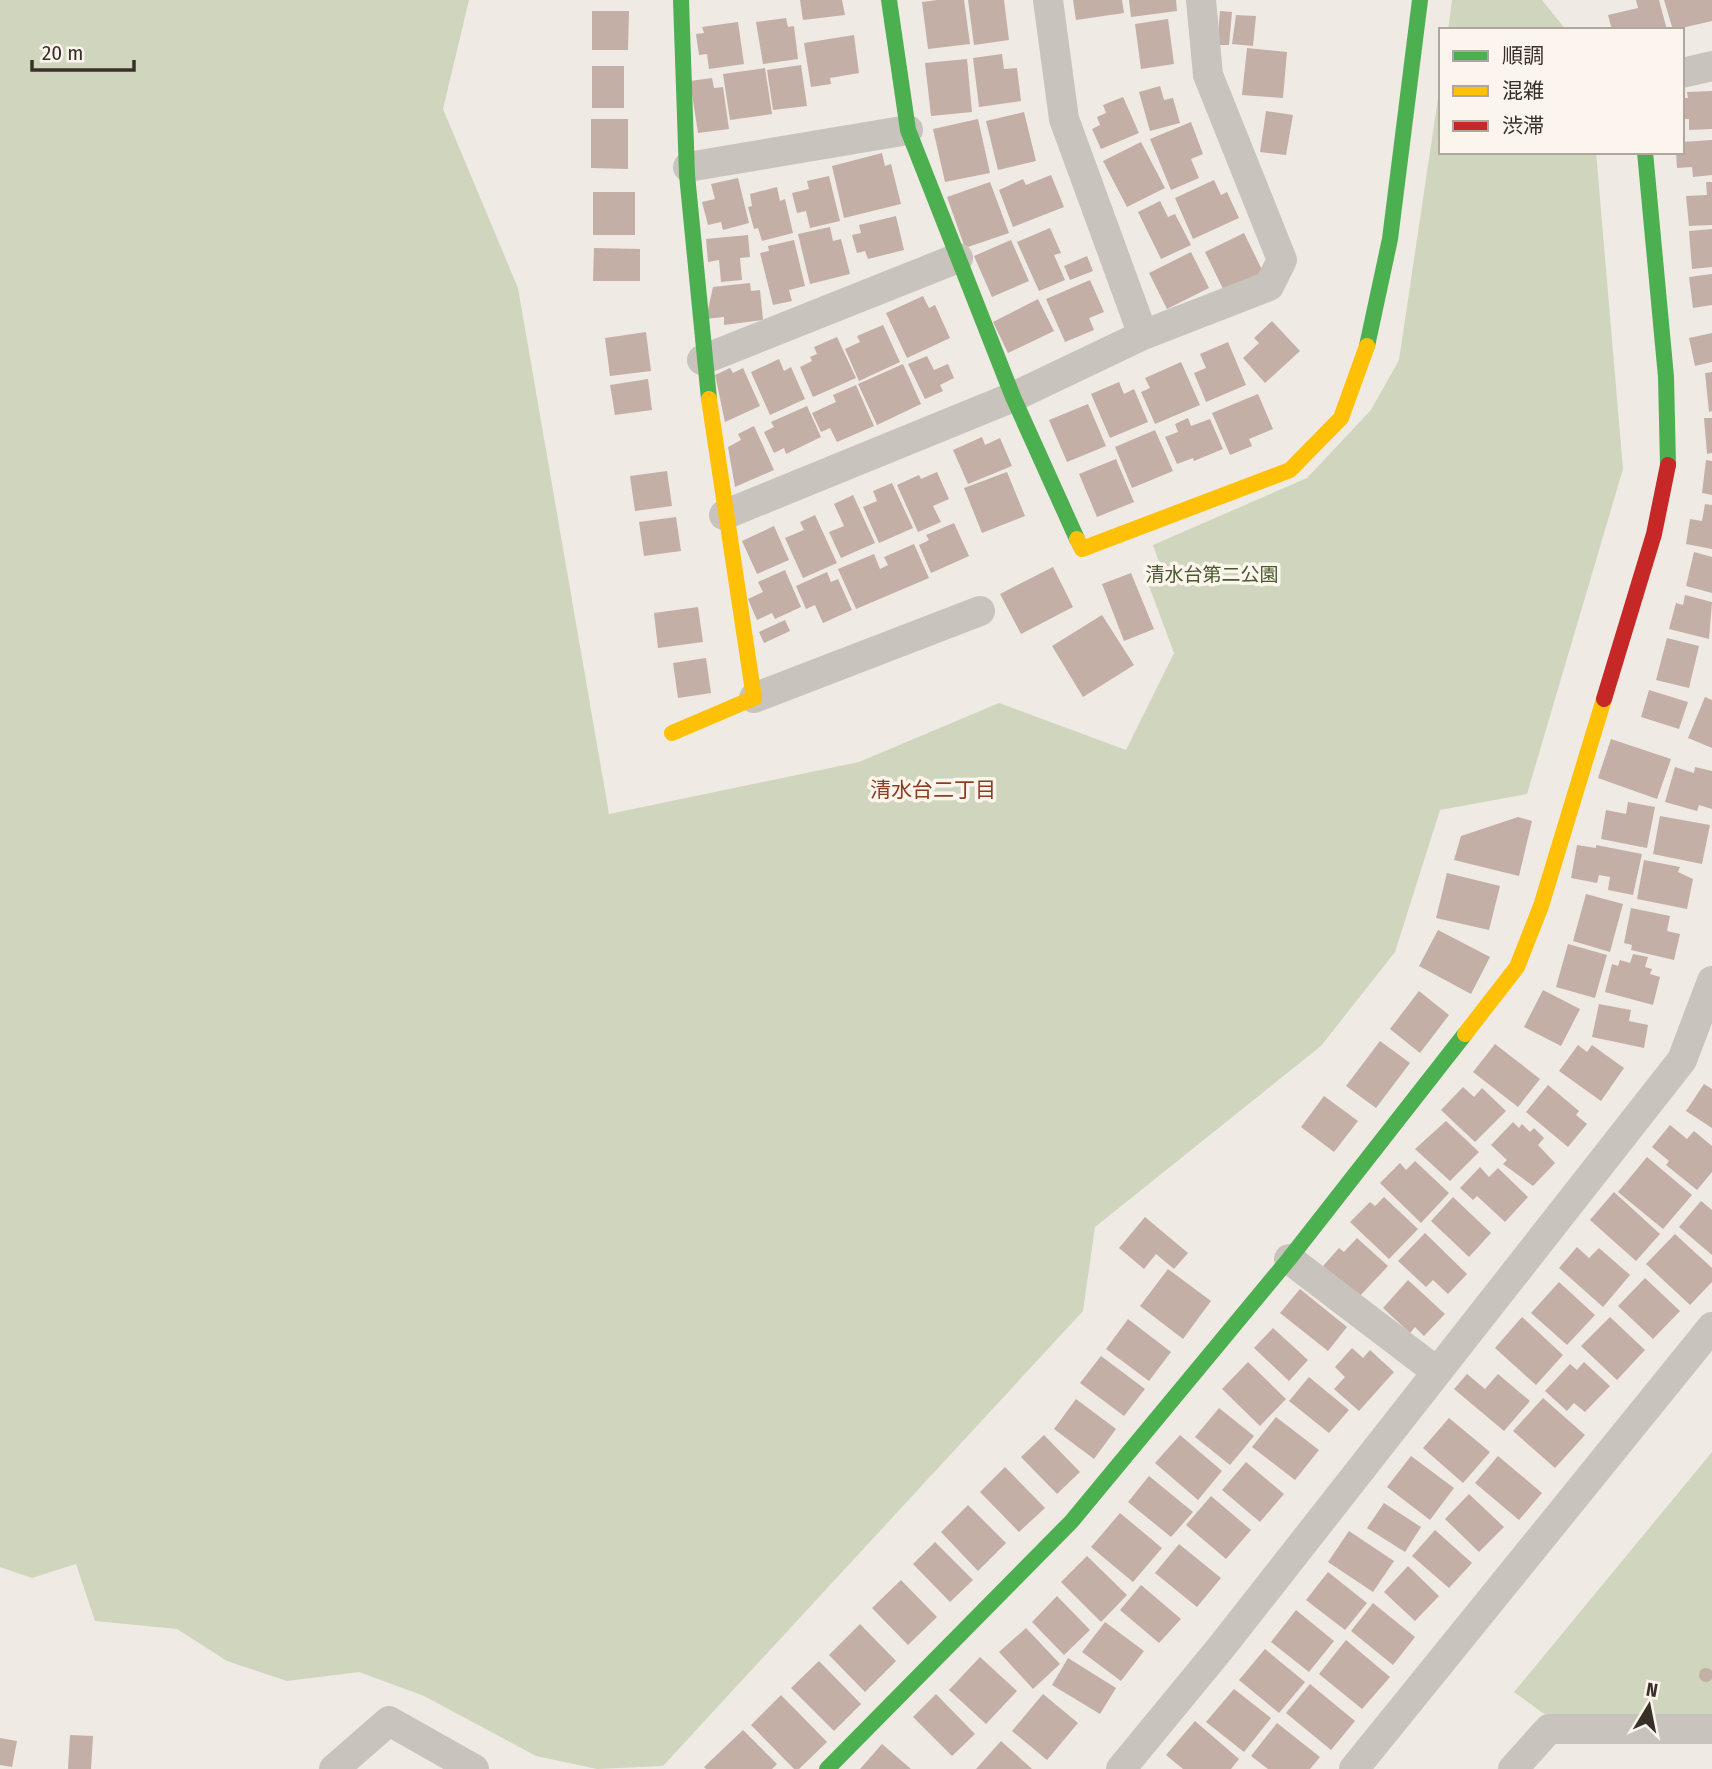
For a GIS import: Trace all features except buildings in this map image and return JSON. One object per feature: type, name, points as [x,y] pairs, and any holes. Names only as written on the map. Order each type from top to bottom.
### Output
[{"type":"street","points":[[681,0],[688,167],[702,360],[754,698]]},
{"type":"street","points":[[890,0],[908,130],[1013,397],[1082,549],[1290,470],[1341,418],[1371,336],[1390,239],[1420,0]]},
{"type":"street","points":[[1048,0],[1064,119],[1143,335]]},
{"type":"street","points":[[724,515],[1013,397],[1143,335],[1269,286],[1282,260],[1208,75],[1201,0]]},
{"type":"street","points":[[1684,73],[1712,66]]},
{"type":"street","points":[[688,167],[908,130]]},
{"type":"street","points":[[827,1769],[1071,1522],[1289,1259],[1517,967],[1541,906],[1654,534],[1668,473],[1666,377],[1645,154]]},
{"type":"street","points":[[702,360],[958,258]]},
{"type":"street","points":[[672,733],[754,698],[980,611]]},
{"type":"street","points":[[1121,1769],[1223,1645],[1682,1060],[1712,981]]},
{"type":"street","points":[[1289,1259],[1436,1371]]},
{"type":"street","points":[[1354,1769],[1712,1327]]},
{"type":"street","points":[[334,1769],[389,1721],[474,1769]]},
{"type":"street","points":[[1513,1769],[1549,1729],[1712,1729]]},
{"type":"green space","name":"清水台第二公園","points":[[0,0],[469,0],[443,109],[518,288],[609,814],[859,762],[999,703],[1126,750],[1174,653],[1146,578],[1162,571],[1153,545],[1307,478],[1371,410],[1399,360],[1439,91],[1439,154],[1596,154],[1623,469],[1527,794],[1440,810],[1395,952],[1321,1046],[1095,1227],[1083,1311],[663,1766],[597,1769],[536,1756],[424,1696],[359,1672],[287,1681],[227,1661],[177,1629],[95,1621],[76,1564],[32,1578],[0,1567]]},
{"type":"green space","points":[[1452,0],[1542,0],[1564,28],[1448,28]]},
{"type":"green space","points":[[1712,1452],[1712,1715],[1544,1714],[1514,1692]]},
{"type":"traffic: fast","points":[[681,0],[687,175],[709,399]]},
{"type":"traffic: fast","points":[[889,0],[908,130],[1013,397],[1077,539]]},
{"type":"traffic: fast","points":[[1367,346],[1390,239],[1420,0]]},
{"type":"traffic: fast","points":[[1645,154],[1666,377],[1668,465]]},
{"type":"traffic: fast","points":[[827,1769],[1071,1522],[1289,1259],[1465,1034]]},
{"type":"traffic: slow","points":[[1077,539],[1082,549],[1290,470],[1341,418],[1367,346]]},
{"type":"traffic: slow","points":[[672,733],[754,698],[709,399]]},
{"type":"traffic: slow","points":[[1465,1034],[1517,967],[1541,906],[1604,699]]},
{"type":"traffic: jam","points":[[1604,699],[1654,534],[1668,465]]},
{"type":"district","name":"清水台二丁目","points":[[933,790]]}]
